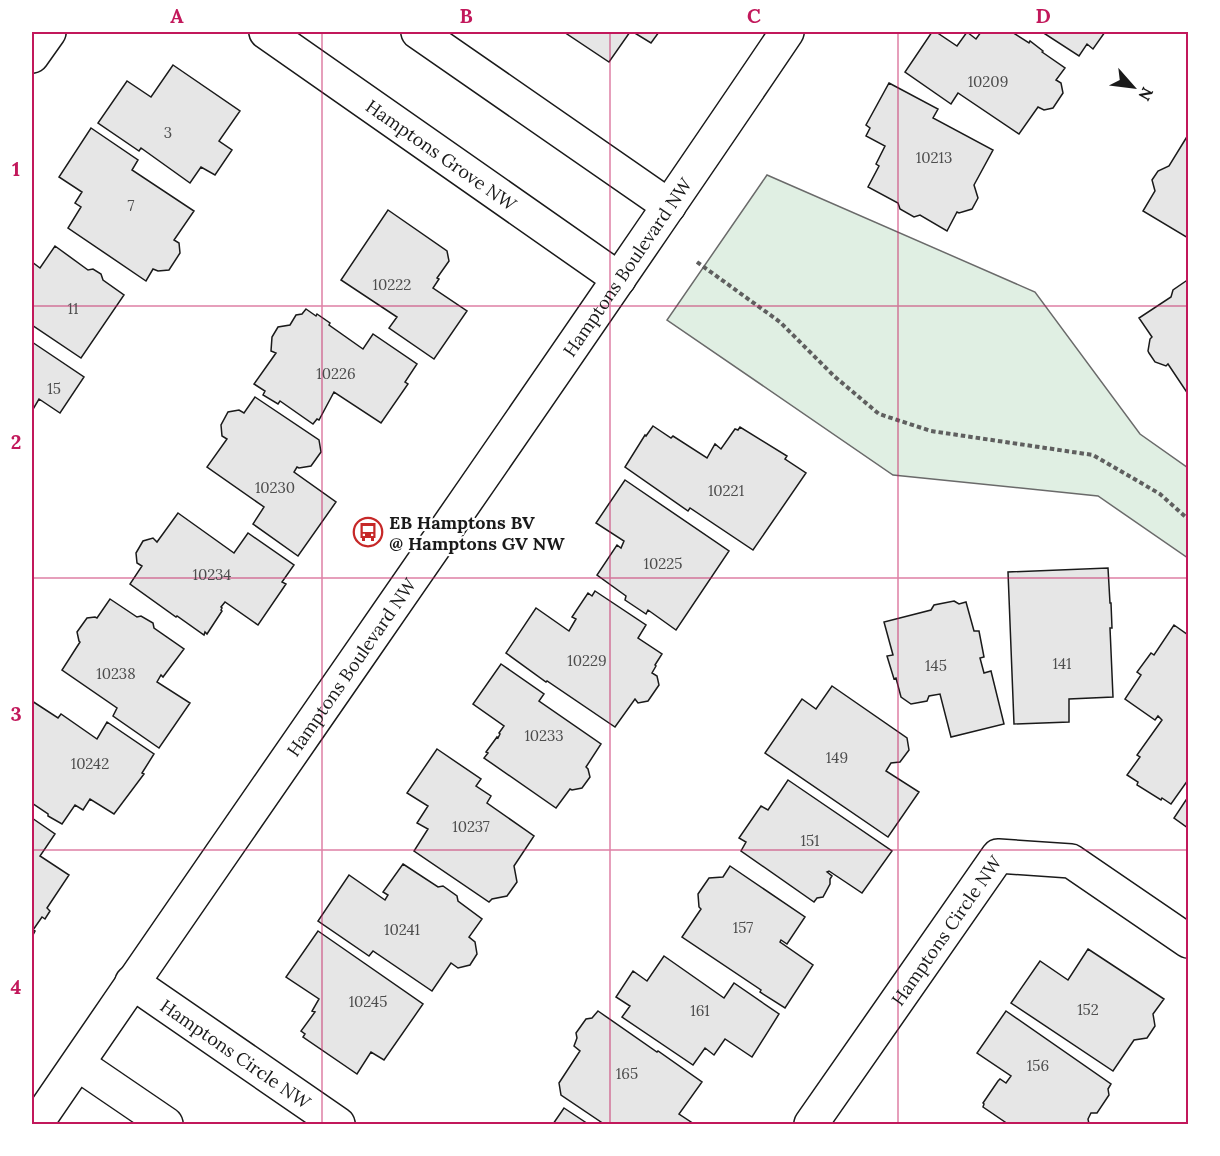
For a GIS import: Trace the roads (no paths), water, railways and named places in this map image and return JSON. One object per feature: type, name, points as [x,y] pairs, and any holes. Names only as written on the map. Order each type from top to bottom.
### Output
[{"type":"street","points":[[32,56],[49,32]]},
{"type":"street","name":"Hamptons Grove NW","points":[[266,32],[619,279]]},
{"type":"street","points":[[418,32],[669,206]]},
{"type":"street","name":"Hamptons Boulevard NW","points":[[36,1125],[132,982],[619,279],[787,32]]},
{"type":"street","name":"Hamptons Circle NW","points":[[811,1125],[998,856],[1071,861],[1188,941]]},
{"type":"street","name":"Hamptons Circle NW","points":[[132,982],[338,1125]]},
{"type":"street","points":[[78,1064],[166,1125]]},
{"type":"place","name":"EB Hamptons BV @ Hamptons GV NW","points":[[368,532]]}]
